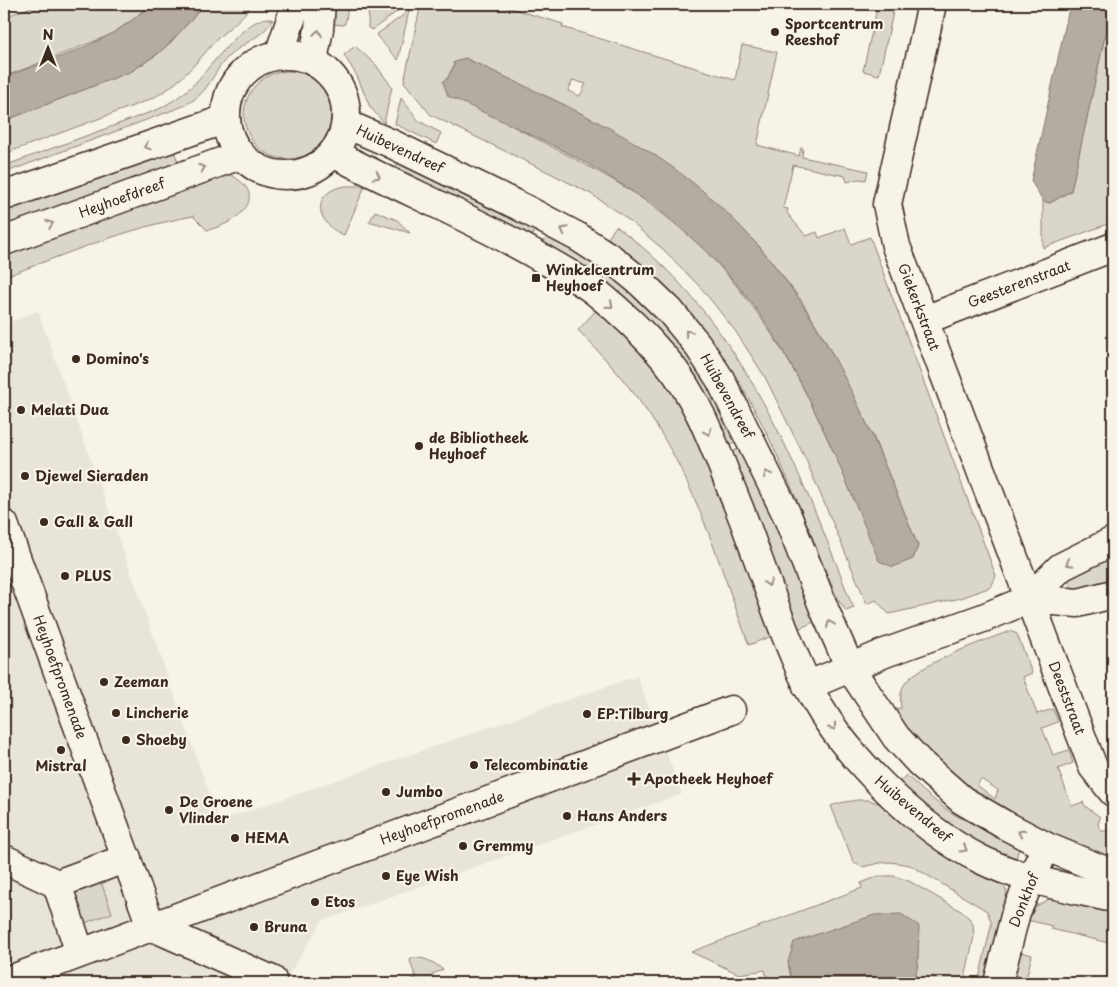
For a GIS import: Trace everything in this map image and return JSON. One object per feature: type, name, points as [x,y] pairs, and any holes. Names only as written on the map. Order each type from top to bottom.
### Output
[{"type":"street","points":[[279,56],[296,4]]},
{"type":"street","points":[[313,61],[320,28],[321,4]]},
{"type":"street","name":"Giekerkstraat","points":[[932,4],[888,204],[896,246],[1029,599]]},
{"type":"street","points":[[279,56],[300,56],[313,61],[328,71],[340,86],[346,124],[341,142],[333,153],[315,168],[299,174],[273,174],[257,168],[240,154],[229,134],[226,119],[230,93],[242,74],[259,62],[279,56]]},
{"type":"street","points":[[4,196],[226,119]]},
{"type":"street","name":"Huibevendreef","points":[[346,124],[390,143],[578,237],[619,265],[670,311],[697,344],[720,379],[786,513],[825,612],[850,668],[896,736],[920,763],[962,800],[1047,847],[1113,874]]},
{"type":"street","name":"Huibevendreef","points":[[333,153],[507,238],[566,272],[596,292],[618,311],[667,360],[689,394],[709,434],[749,532],[788,640],[807,686],[831,726],[862,764],[939,835],[982,860],[1031,879],[1113,898]]},
{"type":"street","name":"Heyhoefdreef","points":[[4,241],[240,154]]},
{"type":"street","name":"Geesterenstraat","points":[[925,320],[1113,248]]},
{"type":"street","name":"Heyhoefpromenade","points":[[4,524],[152,926]]},
{"type":"street","points":[[807,686],[885,653],[983,618],[1029,599],[1061,567],[1113,541]]},
{"type":"street","points":[[1029,599],[1078,603],[1113,594]]},
{"type":"street","name":"Deeststraat","points":[[1029,599],[1093,767],[1113,792]]},
{"type":"street","name":"Heyhoefpromenade","points":[[4,982],[731,710]]},
{"type":"street","name":"Donkhof","points":[[998,983],[1016,912],[1047,847]]},
{"type":"street","points":[[4,859],[57,884],[127,858]]},
{"type":"street","points":[[57,884],[80,953]]},
{"type":"street","points":[[152,926],[272,980]]},
{"type":"shaded area","points":[[40,4],[150,4],[135,18],[110,35],[4,77],[4,17]]},
{"type":"shaded area","points":[[150,4],[203,4],[171,42],[159,53],[132,71],[4,121],[4,77],[100,40],[135,18]]},
{"type":"shaded area","points":[[203,4],[252,4],[241,18],[219,37],[186,74],[168,89],[146,101],[4,154],[4,121],[132,71],[159,53],[193,18]]},
{"type":"shaded area","points":[[332,4],[348,4],[344,25],[329,24]]},
{"type":"shaded area","points":[[369,4],[407,4],[372,30],[368,28]]},
{"type":"shaded area","points":[[421,4],[497,4],[563,24],[562,27],[735,80],[742,45],[777,52],[757,145],[799,156],[801,148],[803,148],[802,157],[868,171],[866,180],[858,179],[847,182],[845,176],[793,165],[783,208],[788,209],[787,213],[806,236],[817,232],[819,238],[845,228],[851,244],[870,237],[996,576],[991,587],[961,598],[889,614],[876,600],[867,604],[806,460],[765,377],[736,332],[702,289],[664,250],[621,214],[591,194],[431,115],[404,82]],"holes":[[[465,58],[569,107],[653,155],[697,186],[760,247],[801,300],[825,340],[873,436],[918,546],[913,559],[895,565],[850,484],[790,364],[760,317],[727,274],[689,235],[650,204],[595,170],[509,124],[447,80],[454,65],[453,63]],[[573,80],[586,84],[580,96],[568,91]]]},
{"type":"shaded area","points":[[878,4],[895,4],[879,75],[863,71]]},
{"type":"shaded area","points":[[1070,4],[1112,4],[1071,191],[1050,203],[1043,201],[1031,181]]},
{"type":"shaded area","points":[[1112,4],[1113,222],[1043,248],[1043,201],[1050,203],[1071,191]]},
{"type":"shaded area","points":[[409,11],[398,60],[376,35]]},
{"type":"shaded area","points":[[267,18],[273,20],[269,26],[228,57],[204,91],[191,102],[4,173],[4,166],[159,109],[191,87],[226,47],[247,28],[257,21]]},
{"type":"shaded area","points":[[355,46],[376,65],[392,87],[384,123],[370,107],[357,76],[344,55]]},
{"type":"shaded area","points":[[465,58],[584,115],[631,140],[704,192],[748,234],[785,279],[817,328],[845,379],[871,432],[918,546],[913,559],[893,567],[879,561],[841,468],[813,407],[763,319],[734,281],[682,229],[624,186],[560,149],[448,96],[443,82],[447,79],[454,65],[453,63]]},
{"type":"shaded area","points":[[288,71],[305,74],[319,84],[329,98],[332,115],[329,132],[319,146],[305,156],[288,159],[271,156],[257,146],[247,132],[244,115],[247,98],[257,84],[271,74]]},
{"type":"shaded area","points":[[401,98],[419,121],[441,133],[436,144],[395,124]]},
{"type":"shaded area","points":[[170,141],[178,162],[4,227],[4,203]]},
{"type":"shaded area","points":[[399,160],[537,226],[531,237],[394,171]]},
{"type":"shaded area","points":[[229,174],[242,182],[248,191],[249,199],[246,208],[230,222],[207,230],[193,216],[168,221],[97,242],[4,277],[4,247]]},
{"type":"shaded area","points":[[346,186],[365,186],[344,235],[334,230],[327,223],[322,216],[321,208],[326,194],[334,189]]},
{"type":"shaded area","points":[[375,211],[397,220],[410,233],[372,222],[369,223]]},
{"type":"shaded area","points":[[616,226],[651,255],[682,286],[734,354],[777,428],[796,468],[854,608],[846,611],[837,598],[781,464],[744,390],[699,324],[672,293],[642,265],[608,238]]},
{"type":"shaded area","points":[[549,232],[587,256],[645,301],[691,354],[741,440],[729,446],[543,244]]},
{"type":"shaded area","points":[[601,305],[683,399],[777,634],[749,645],[703,519],[669,447],[650,415],[628,386],[578,330]]},
{"type":"shaded area","points":[[38,311],[219,821],[637,676],[682,794],[322,921],[284,983],[4,983],[4,781],[7,780],[4,771],[4,324]]},
{"type":"shaded area","points":[[744,446],[816,621],[798,629],[795,627],[732,452]]},
{"type":"shaded area","points":[[1106,558],[1112,576],[1110,583],[1085,589],[1074,588],[1069,584],[1067,579]]},
{"type":"shaded area","points":[[1010,631],[1017,634],[1032,673],[1023,677],[1037,714],[1053,709],[1058,722],[1042,728],[1053,755],[1069,750],[1073,763],[1058,769],[1072,806],[1083,802],[1085,806],[1100,817],[1098,825],[1101,831],[1113,828],[1113,867],[995,808],[932,761],[891,710],[901,708],[901,698],[906,682],[925,667]],"holes":[[[981,779],[998,790],[995,799],[977,785]]]},
{"type":"shaded area","points":[[906,775],[923,791],[955,815],[1021,841],[1015,862],[997,854],[947,825],[898,784]]},
{"type":"shaded area","points":[[857,800],[869,800],[881,804],[923,839],[1003,883],[1007,893],[986,983],[978,983],[991,926],[987,911],[910,865],[890,862],[862,867],[854,863],[831,806]]},
{"type":"shaded area","points":[[879,876],[894,876],[909,881],[961,911],[970,919],[973,924],[974,936],[964,983],[914,983],[918,963],[788,962],[792,983],[768,983],[765,970],[739,974],[691,952],[862,888],[861,883]]},
{"type":"shaded area","points":[[100,879],[112,913],[79,925],[66,891]]},
{"type":"shaded area","points":[[1049,899],[1113,913],[1113,944],[1051,929],[1052,926],[1023,919],[1026,912]]},
{"type":"shaded area","points":[[901,914],[919,926],[918,963],[914,983],[792,983],[788,962],[794,942],[874,915]]},
{"type":"shaded area","points":[[1016,951],[1032,955],[1025,983],[1008,983]]},
{"type":"shaded area","points":[[411,958],[428,960],[443,970],[432,974],[435,983],[401,983],[416,978],[410,961]]},
{"type":"place","name":"Sportcentrum Reeshof","points":[[775,32]]},
{"type":"place","name":"Winkelcentrum Heyhoef","points":[[536,278]]},
{"type":"place","name":"Domino's","points":[[76,359]]},
{"type":"place","name":"Melati Dua","points":[[21,410]]},
{"type":"place","name":"de Bibliotheek Heyhoef","points":[[419,446]]},
{"type":"place","name":"Djewel Sieraden","points":[[25,476]]},
{"type":"place","name":"Gall & Gall","points":[[44,522]]},
{"type":"place","name":"PLUS","points":[[65,576]]},
{"type":"place","name":"Zeeman","points":[[104,682]]},
{"type":"place","name":"Lincherie","points":[[116,713]]},
{"type":"place","name":"EP:Tilburg","points":[[587,714]]},
{"type":"place","name":"Shoeby","points":[[126,740]]},
{"type":"place","name":"Mistral","points":[[61,750]]},
{"type":"place","name":"Telecombinatie","points":[[474,765]]},
{"type":"place","name":"Apotheek Heyhoef","points":[[634,779]]},
{"type":"place","name":"Jumbo","points":[[386,792]]},
{"type":"place","name":"De Groene Vlinder","points":[[169,810]]},
{"type":"place","name":"Hans Anders","points":[[567,816]]},
{"type":"place","name":"HEMA","points":[[235,838]]},
{"type":"place","name":"Gremmy","points":[[463,846]]},
{"type":"place","name":"Eye Wish","points":[[386,876]]},
{"type":"place","name":"Etos","points":[[315,902]]},
{"type":"place","name":"Bruna","points":[[254,927]]}]
